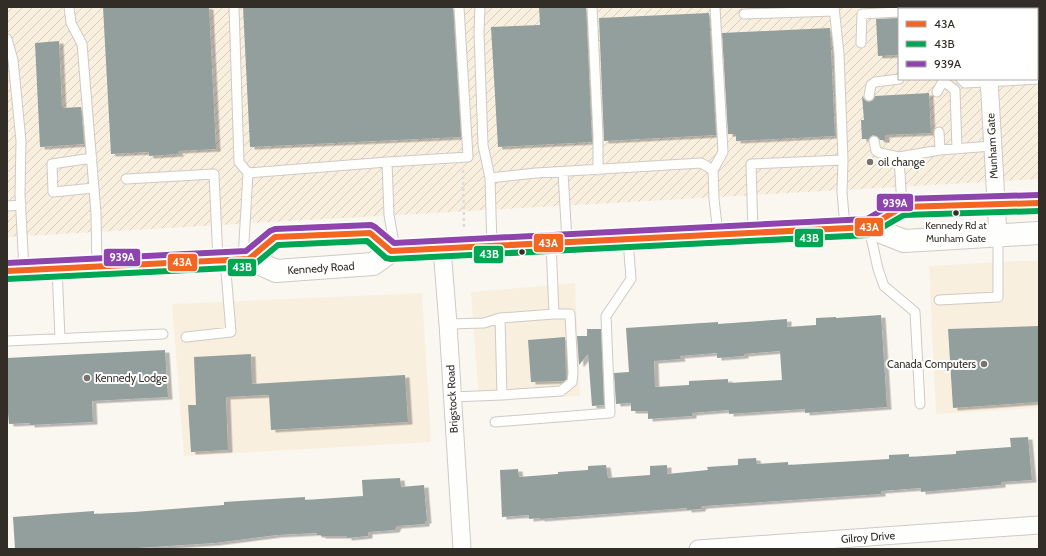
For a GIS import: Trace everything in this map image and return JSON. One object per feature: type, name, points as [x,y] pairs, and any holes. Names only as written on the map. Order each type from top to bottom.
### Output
[{"type":"main road","points":[[869,227],[902,207],[1039,203]]},
{"type":"main road","points":[[234,260],[275,237],[370,233],[394,251],[869,227],[904,241],[1039,233]]},
{"type":"main road","name":"Kennedy Road","points":[[15,270],[234,260],[276,271],[373,264],[394,251]]},
{"type":"street","name":"Munham Gate","points":[[989,80],[998,236]]},
{"type":"street","name":"Brigstock Road","points":[[442,249],[462,549]]},
{"type":"street","name":"Gilroy Drive","points":[[698,549],[1039,525]]},
{"type":"lane","points":[[69,7],[71,23],[82,44],[96,213],[97,266]]},
{"type":"lane","points":[[234,7],[239,162],[248,172]]},
{"type":"lane","points":[[248,172],[465,157],[459,7]]},
{"type":"lane","points":[[480,7],[479,32],[483,145],[490,178],[492,246]]},
{"type":"lane","points":[[592,7],[598,136],[598,170]]},
{"type":"lane","points":[[715,7],[723,152],[713,170],[714,199],[718,234]]},
{"type":"lane","points":[[744,14],[834,9],[839,54],[843,160],[842,192],[845,228]]},
{"type":"lane","points":[[861,43],[862,14],[898,12]]},
{"type":"lane","points":[[7,40],[13,60],[20,134],[21,205],[15,270]]},
{"type":"lane","points":[[870,96],[871,85],[875,82],[898,79]]},
{"type":"lane","points":[[937,92],[943,80],[955,90],[957,148]]},
{"type":"lane","points":[[963,80],[965,84],[989,80]]},
{"type":"lane","points":[[939,132],[940,150]]},
{"type":"lane","points":[[874,141],[876,151],[880,154],[899,157],[940,150],[992,146]]},
{"type":"lane","points":[[899,157],[902,207]]},
{"type":"lane","points":[[92,158],[52,164],[53,192],[94,188]]},
{"type":"lane","points":[[753,233],[751,164],[843,160]]},
{"type":"lane","points":[[387,162],[389,215],[394,251]]},
{"type":"lane","points":[[490,178],[701,163],[713,170]]},
{"type":"lane","points":[[186,337],[231,332],[234,260],[248,172]]},
{"type":"lane","points":[[554,314],[563,172]]},
{"type":"lane","points":[[126,179],[214,174],[234,260]]},
{"type":"lane","points":[[7,206],[21,205]]},
{"type":"lane","points":[[869,227],[878,270],[884,286],[915,312],[920,404]]},
{"type":"lane","points":[[939,300],[998,297],[998,236]]},
{"type":"lane","points":[[495,422],[610,413],[606,316],[631,279],[628,239]]},
{"type":"lane","points":[[57,268],[60,338]]},
{"type":"lane","points":[[448,324],[484,323],[500,318],[570,314],[573,373],[572,382],[561,391],[452,397]]},
{"type":"lane","points":[[500,318],[502,395]]},
{"type":"lane","points":[[7,341],[163,334]]},
{"type":"path","points":[[464,248],[465,157]]},
{"type":"shaded area","points":[[7,7],[1039,7],[1039,179],[7,237]]},
{"type":"shaded area","points":[[1039,261],[1039,408],[936,414],[929,266]]},
{"type":"shaded area","points":[[575,283],[580,396],[479,401],[471,292]]},
{"type":"shaded area","points":[[422,293],[431,442],[184,456],[172,304]]},
{"type":"building","points":[[103,7],[209,7],[216,149],[178,151],[179,154],[149,156],[149,152],[111,154]]},
{"type":"building","points":[[243,7],[453,7],[461,137],[250,147]]},
{"type":"building","points":[[539,7],[586,7],[592,142],[498,147],[491,27],[540,25]]},
{"type":"building","points":[[709,13],[716,135],[604,141],[599,18]]},
{"type":"building","points":[[898,18],[898,55],[878,56],[876,19]]},
{"type":"building","points":[[830,28],[835,136],[736,141],[736,134],[728,134],[722,33]]},
{"type":"building","points":[[59,41],[62,108],[81,107],[84,144],[40,147],[35,43]]},
{"type":"building","points":[[929,93],[931,133],[885,135],[885,140],[880,140],[878,137],[873,135],[868,140],[862,139],[861,120],[864,120],[862,96],[868,102],[873,100],[875,96]]},
{"type":"building","points":[[881,315],[887,407],[805,413],[805,409],[729,414],[729,410],[692,413],[692,416],[648,419],[648,411],[631,411],[631,403],[616,404],[614,373],[629,372],[626,328],[787,319],[787,327],[816,325],[816,318]],"holes":[[[780,351],[782,380],[728,383],[728,379],[689,381],[689,385],[655,387],[654,361],[681,359],[680,356],[717,353],[717,358]]]},
{"type":"building","points":[[1039,326],[1039,402],[953,408],[948,329]]},
{"type":"building","points":[[587,329],[601,329],[604,405],[592,406],[588,354],[579,365],[577,336],[587,336]]},
{"type":"building","points":[[565,337],[566,379],[564,381],[531,382],[528,340]]},
{"type":"building","name":"Kennedy Lodge","points":[[165,350],[168,397],[92,401],[93,422],[30,425],[30,423],[9,424],[7,403],[7,358]]},
{"type":"building","points":[[251,354],[252,384],[405,375],[408,422],[271,430],[269,395],[226,397],[228,450],[191,452],[188,405],[196,405],[194,357]]},
{"type":"building","points":[[1028,437],[1032,480],[1001,482],[1001,485],[921,492],[921,488],[881,491],[881,494],[704,506],[701,507],[701,509],[687,510],[687,508],[540,519],[529,519],[529,515],[502,517],[500,470],[518,469],[519,477],[588,470],[588,466],[606,465],[608,478],[650,475],[650,466],[667,465],[667,474],[708,470],[707,467],[738,465],[738,459],[756,458],[757,464],[788,462],[788,465],[889,459],[889,455],[909,454],[909,457],[956,454],[956,451],[1011,447],[1010,438]]},
{"type":"building","points":[[400,478],[401,487],[424,485],[427,521],[425,521],[425,524],[397,526],[395,530],[368,532],[368,536],[347,538],[347,536],[321,536],[317,535],[317,533],[277,535],[215,543],[122,549],[15,549],[13,517],[94,511],[94,514],[134,512],[224,505],[224,502],[305,497],[305,500],[363,496],[362,480]]},
{"type":"transit line","name":"939A","points":[[7,263],[246,251],[270,231],[275,229],[371,225],[394,243],[867,219],[901,199],[1039,195]]},
{"type":"transit line","name":"43A","points":[[7,271],[249,259],[275,237],[370,233],[391,251],[869,227],[902,207],[1039,203]]},
{"type":"transit line","name":"43B","points":[[7,279],[250,267],[278,245],[367,241],[386,258],[391,259],[869,235],[904,215],[1039,211]]},
{"type":"place","name":"oil change","points":[[870,162]]},
{"type":"place","name":"Kennedy Rd at Munham Gate","points":[[956,213]]},
{"type":"place","name":"Canada Computers","points":[[984,364]]},
{"type":"place","name":"Kennedy Lodge","points":[[87,378]]}]
